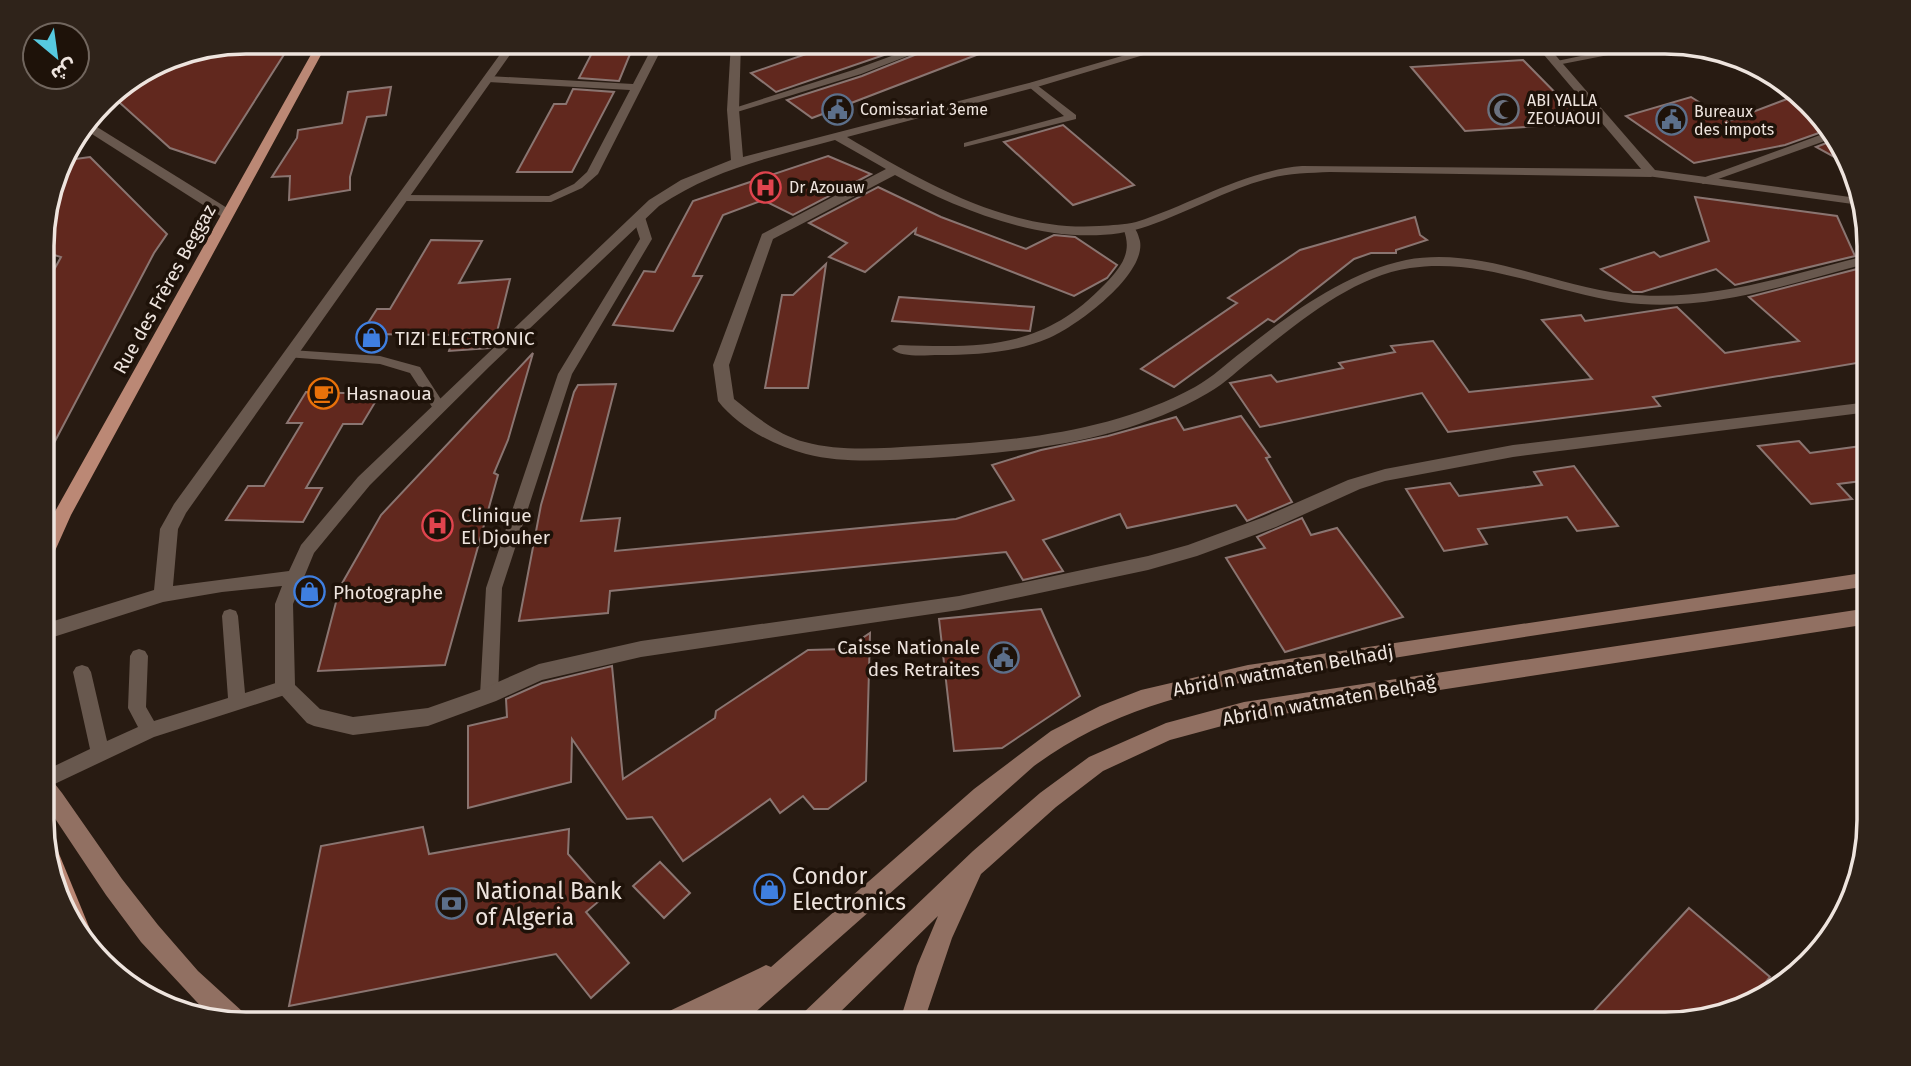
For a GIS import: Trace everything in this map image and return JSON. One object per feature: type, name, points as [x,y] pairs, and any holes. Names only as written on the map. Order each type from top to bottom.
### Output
[{"type":"main road","name":"Rue des Frères Beggaz","points":[[54,534],[316,54]]},
{"type":"main road","name":"Abrid n watmaten Belhadj","points":[[738,1012],[809,953],[920,849],[1013,770],[1075,727],[1143,698],[1202,682],[1423,644],[1856,581]]},
{"type":"main road","name":"Abrid n watmaten Belḥaǧ","points":[[823,1012],[981,859],[1048,800],[1096,764],[1179,728],[1244,711],[1856,617]]},
{"type":"main road","points":[[54,799],[124,901],[200,992],[221,1010]]},
{"type":"main road","points":[[914,1012],[924,974],[945,925],[981,859]]},
{"type":"main road","points":[[697,1012],[746,989],[809,953]]},
{"type":"street","points":[[163,595],[169,529],[180,509],[506,54]]},
{"type":"street","points":[[735,54],[733,110],[737,162]]},
{"type":"street","points":[[1140,54],[1033,85],[737,162],[685,183],[654,203],[364,481],[307,550],[284,604],[285,688],[314,717],[354,726],[428,718],[489,695],[539,672],[641,649],[959,603],[1149,563],[1248,531],[1354,484],[1385,475],[1513,451],[1856,408]]},
{"type":"street","points":[[1550,54],[1651,173]]},
{"type":"street","points":[[1558,62],[1601,54]]},
{"type":"street","points":[[94,130],[227,214]]},
{"type":"street","points":[[837,136],[917,184],[1005,219],[1041,228],[1087,232],[1129,228],[1256,178],[1291,170],[1330,168],[1651,173],[1851,201]]},
{"type":"street","points":[[1703,180],[1824,139]]},
{"type":"street","points":[[894,170],[767,237],[722,365],[726,401],[762,431],[808,449],[878,455],[987,449],[1095,432],[1163,409],[1204,389],[1265,342],[1350,285],[1379,270],[1408,265],[1436,261],[1470,262],[1579,290],[1625,298],[1658,300],[1729,292],[1856,262]]},
{"type":"street","points":[[54,629],[163,595],[222,585],[295,578]]},
{"type":"lane","points":[[403,198],[551,199],[578,187],[592,174],[654,54]]},
{"type":"lane","points":[[733,110],[906,54]]},
{"type":"lane","points":[[488,79],[637,87]]},
{"type":"lane","points":[[968,145],[1073,117],[1033,85]]},
{"type":"lane","points":[[489,695],[494,588],[565,374],[646,239],[639,217]]},
{"type":"lane","points":[[899,349],[951,352],[1010,347],[1049,334],[1077,316],[1108,289],[1132,261],[1136,242],[1129,228]]},
{"type":"lane","points":[[291,354],[380,360],[415,370],[439,407]]},
{"type":"lane","points":[[230,616],[237,703]]},
{"type":"lane","points":[[139,656],[136,708],[150,730]]},
{"type":"lane","points":[[82,672],[100,752]]},
{"type":"lane","points":[[54,775],[150,730],[285,688]]},
{"type":"building","points":[[284,54],[215,163],[170,148],[119,102],[150,80],[184,64],[221,56]]},
{"type":"building","points":[[591,54],[630,54],[619,81],[579,78]]},
{"type":"building","points":[[806,54],[887,54],[776,92],[751,73]]},
{"type":"building","points":[[917,54],[979,54],[812,118],[787,100],[862,76]]},
{"type":"building","points":[[1523,60],[1585,123],[1465,131],[1411,67]]},
{"type":"building","points":[[391,87],[386,115],[367,117],[350,177],[350,190],[289,200],[290,176],[272,177],[297,138],[298,130],[342,123],[348,92]]},
{"type":"building","points":[[573,89],[614,92],[572,172],[517,172],[554,104],[566,104]]},
{"type":"building","points":[[1691,97],[1729,121],[1788,99],[1819,133],[1785,145],[1694,163],[1626,116]]},
{"type":"building","points":[[1063,125],[1134,185],[1073,205],[1004,142]]},
{"type":"building","points":[[1826,143],[1835,157],[1816,147]]},
{"type":"building","points":[[828,156],[871,174],[793,215],[763,200],[723,215],[693,276],[702,276],[673,331],[613,325],[644,271],[655,272],[693,201]]},
{"type":"building","points":[[90,157],[167,234],[154,253],[54,443],[54,270],[61,257],[54,255],[54,246],[61,196],[76,159]]},
{"type":"building","points":[[878,187],[941,217],[1026,249],[1054,235],[1075,237],[1117,265],[1107,278],[1074,296],[915,234],[916,229],[865,272],[829,257],[847,243],[809,223]]},
{"type":"building","points":[[1695,197],[1837,216],[1855,256],[1735,285],[1716,269],[1642,292],[1633,292],[1601,269],[1654,252],[1660,257],[1709,241]]},
{"type":"building","points":[[1415,217],[1420,235],[1427,240],[1396,250],[1396,253],[1371,253],[1354,259],[1274,322],[1268,319],[1174,387],[1141,369],[1237,303],[1228,298],[1300,250]]},
{"type":"building","points":[[431,240],[482,241],[459,283],[510,279],[494,344],[490,348],[449,351],[454,335],[361,334],[377,309],[390,309]]},
{"type":"building","points":[[826,264],[808,388],[765,388],[782,295],[793,295]]},
{"type":"building","points":[[1856,269],[1856,363],[1653,397],[1660,406],[1448,432],[1422,393],[1260,427],[1230,383],[1271,375],[1277,382],[1343,368],[1339,363],[1395,352],[1391,346],[1433,341],[1469,392],[1592,379],[1542,320],[1581,315],[1585,321],[1677,307],[1725,353],[1799,341],[1749,297]]},
{"type":"building","points":[[899,297],[1034,307],[1030,331],[892,321]]},
{"type":"building","points":[[533,353],[508,440],[494,473],[498,475],[445,665],[318,671],[340,587],[381,515]]},
{"type":"building","points":[[616,384],[581,521],[620,518],[615,551],[956,519],[1014,500],[992,465],[1041,450],[1108,436],[1176,417],[1184,430],[1241,416],[1270,457],[1266,458],[1292,502],[1247,521],[1236,505],[1127,528],[1120,514],[1043,540],[1063,571],[1023,580],[1006,552],[610,591],[608,613],[519,621],[541,505],[574,392],[578,385]]},
{"type":"building","points":[[306,392],[380,394],[362,424],[343,424],[306,488],[322,488],[303,522],[226,520],[248,486],[264,486],[302,423],[287,423]]},
{"type":"building","points":[[1799,441],[1810,453],[1856,447],[1856,482],[1838,484],[1852,499],[1811,504],[1758,446]]},
{"type":"building","points":[[1574,466],[1618,526],[1577,531],[1567,517],[1478,529],[1487,544],[1444,551],[1406,489],[1450,483],[1459,496],[1542,485],[1534,472]]},
{"type":"building","points":[[1302,518],[1311,535],[1337,528],[1403,617],[1285,652],[1226,558],[1265,548],[1257,537]]},
{"type":"building","name":"Caisse Nationale des Retraites","points":[[1041,609],[1080,696],[1002,748],[954,751],[939,619]]},
{"type":"building","points":[[870,633],[866,781],[828,809],[814,809],[803,796],[780,813],[770,799],[683,861],[652,817],[627,819],[572,739],[571,782],[468,808],[468,726],[507,717],[506,699],[542,683],[612,666],[623,779],[715,718],[716,711],[808,650],[846,649]]},
{"type":"building","name":"National Bank of Algeria","points":[[423,827],[429,854],[569,829],[568,854],[605,896],[586,912],[629,963],[591,998],[556,954],[289,1006],[321,846]]},
{"type":"building","points":[[660,862],[690,893],[664,918],[633,886]]},
{"type":"building","points":[[1689,908],[1770,977],[1750,992],[1703,1008],[1678,1011],[1594,1011]]},
{"type":"place","name":"Comissariat 3eme","points":[[837,109]]},
{"type":"place","name":"ABI YALLA ZEOUAOUI","points":[[1504,109]]},
{"type":"place","name":"Bureaux des impots","points":[[1671,120]]},
{"type":"place","name":"Dr Azouaw","points":[[766,187]]},
{"type":"place","name":"TIZI ELECTRONIC","points":[[372,338]]},
{"type":"place","name":"Hasnaoua","points":[[323,393]]},
{"type":"place","name":"Clinique El Djouher","points":[[438,526]]},
{"type":"place","name":"Photographe","points":[[310,592]]},
{"type":"place","name":"Caisse Nationale des Retraites","points":[[1003,658]]},
{"type":"place","name":"Condor Electronics","points":[[769,889]]},
{"type":"place","name":"National Bank of Algeria","points":[[452,904]]}]
